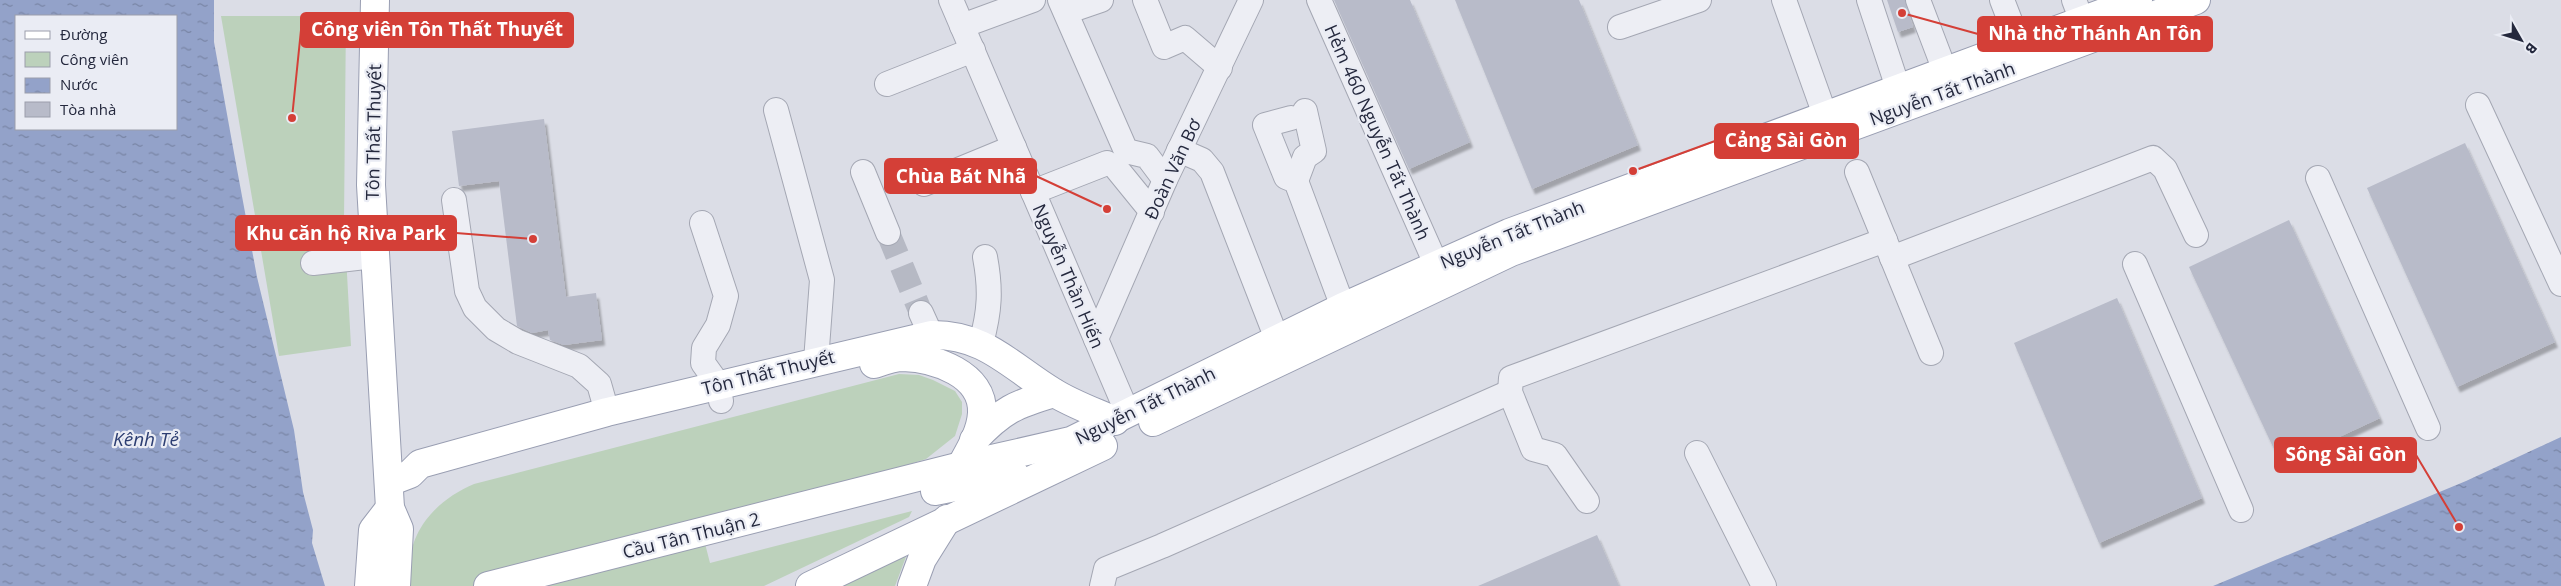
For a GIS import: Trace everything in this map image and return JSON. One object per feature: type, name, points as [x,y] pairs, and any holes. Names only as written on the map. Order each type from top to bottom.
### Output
[{"type":"main road","name":"Tôn Thất Thuyết","points":[[375,0],[371,185],[374,256],[399,478]]},
{"type":"main road","name":"Nguyễn Tất Thành","points":[[896,491],[961,466],[1071,441],[1277,339],[1436,264],[1560,213],[2019,44],[2078,10],[2138,0]]},
{"type":"main road","name":"Nguyễn Tất Thành","points":[[810,586],[948,518],[1511,252],[2196,0]]},
{"type":"main road","name":"Tôn Thất Thuyết","points":[[399,478],[423,479],[720,392],[926,324],[981,343],[1054,394],[1122,417]]},
{"type":"main road","name":"Tôn Thất Thuyết","points":[[399,478],[420,464],[607,412],[902,357],[924,360],[963,374],[973,383],[980,394],[982,411],[980,426],[974,440]]},
{"type":"main road","points":[[961,466],[974,440],[990,423],[1011,407],[1054,394]]},
{"type":"main road","name":"Nguyễn Tất Thành","points":[[896,491],[1059,466]]},
{"type":"main road","points":[[369,586],[374,530],[390,508],[399,478]]},
{"type":"main road","name":"Cầu Tân Thuận 2","points":[[488,586],[896,491]]},
{"type":"main road","name":"Cầu Tân Thuận 2","points":[[553,586],[896,491]]},
{"type":"main road","points":[[390,508],[399,529],[396,586]]},
{"type":"main road","points":[[912,586],[922,559],[948,518]]},
{"type":"street","name":"Nguyễn Thần Hiến","points":[[951,0],[1096,340],[1122,417]]},
{"type":"street","points":[[962,26],[1033,0]]},
{"type":"street","points":[[1101,0],[1063,6],[1126,151],[1147,156],[1165,180]]},
{"type":"street","points":[[1145,0],[1164,47],[1185,38],[1220,68]]},
{"type":"street","name":"Đoàn Văn Bơ","points":[[1096,340],[1165,180],[1251,0]]},
{"type":"street","name":"Hẻm 460 Nguyễn Tất Thành","points":[[1319,0],[1436,264]]},
{"type":"street","points":[[1620,27],[1699,0]]},
{"type":"street","points":[[1784,0],[1825,115]]},
{"type":"street","points":[[1869,0],[1898,88]]},
{"type":"street","points":[[1918,0],[1945,71]]},
{"type":"street","points":[[2002,0],[2019,44]]},
{"type":"street","points":[[887,84],[972,50]]},
{"type":"street","points":[[2478,104],[2561,284]]},
{"type":"street","points":[[776,110],[822,280],[816,361]]},
{"type":"street","points":[[1296,181],[1286,177],[1265,125],[1298,115],[1314,151],[1305,157],[1296,181],[1343,307]]},
{"type":"street","points":[[924,184],[1014,147]]},
{"type":"street","points":[[1179,150],[1202,160],[1212,172],[1277,339]]},
{"type":"street","points":[[1587,501],[1555,455],[1533,449],[1510,392],[1510,378],[2152,158],[2165,169],[2196,235]]},
{"type":"street","points":[[1033,192],[1112,166],[1152,212]]},
{"type":"street","points":[[862,172],[888,233]]},
{"type":"street","points":[[1858,172],[1930,353]]},
{"type":"street","points":[[2318,178],[2428,428]]},
{"type":"street","points":[[454,200],[467,291],[475,308],[496,329],[518,342],[579,366],[599,384],[607,412]]},
{"type":"street","points":[[702,223],[726,296],[718,325],[704,348],[704,363],[720,392]]},
{"type":"street","points":[[313,263],[374,256]]},
{"type":"street","points":[[981,343],[986,326],[991,286],[985,257]]},
{"type":"street","points":[[2135,264],[2241,510]]},
{"type":"street","points":[[1102,586],[1106,569],[1510,392]]},
{"type":"street","points":[[1697,453],[1764,586]]},
{"type":"green space","points":[[221,16],[346,16],[344,220],[351,346],[279,356]]},
{"type":"green space","points":[[899,374],[919,375],[933,380],[955,391],[962,402],[962,414],[955,436],[926,459],[795,500],[700,524],[710,563],[912,511],[909,517],[764,586],[411,586],[409,569],[411,552],[423,524],[445,501],[474,484]]},
{"type":"green space","points":[[907,554],[895,586],[841,586]]},
{"type":"water","name":"Kênh Tẻ","points":[[0,0],[214,0],[214,42],[257,277],[294,430],[303,492],[313,530],[312,543],[325,586],[0,586]]},
{"type":"water","points":[[2561,437],[2561,586],[2213,586],[2466,481]]},
{"type":"building","points":[[1334,0],[1410,0],[1470,142],[1409,169]]},
{"type":"building","points":[[1455,0],[1579,0],[1638,145],[1532,189]]},
{"type":"building","points":[[1887,0],[1905,0],[1913,27],[1898,32]]},
{"type":"building","points":[[544,119],[566,297],[596,293],[602,340],[564,345],[550,340],[548,330],[532,333],[517,326],[499,181],[459,186],[452,131]]},
{"type":"building","points":[[2465,143],[2555,342],[2457,387],[2367,188]]},
{"type":"building","points":[[2289,220],[2380,418],[2281,464],[2189,267]]},
{"type":"building","points":[[2117,298],[2202,498],[2099,543],[2014,343]]},
{"type":"building","points":[[1597,535],[1619,586],[1478,586]]},
{"type":"tunnel","points":[[888,233],[921,313]]},
{"type":"place","name":"Nhà thờ Thánh An Tôn","points":[[1902,13]]},
{"type":"place","name":"Công viên Tôn Thất Thuyết","points":[[292,118]]},
{"type":"place","name":"Cảng Sài Gòn","points":[[1633,171]]},
{"type":"place","name":"Chùa Bát Nhã","points":[[1107,209]]},
{"type":"place","name":"Khu căn hộ Riva Park","points":[[533,239]]},
{"type":"place","name":"Sông Sài Gòn","points":[[2459,527]]}]
